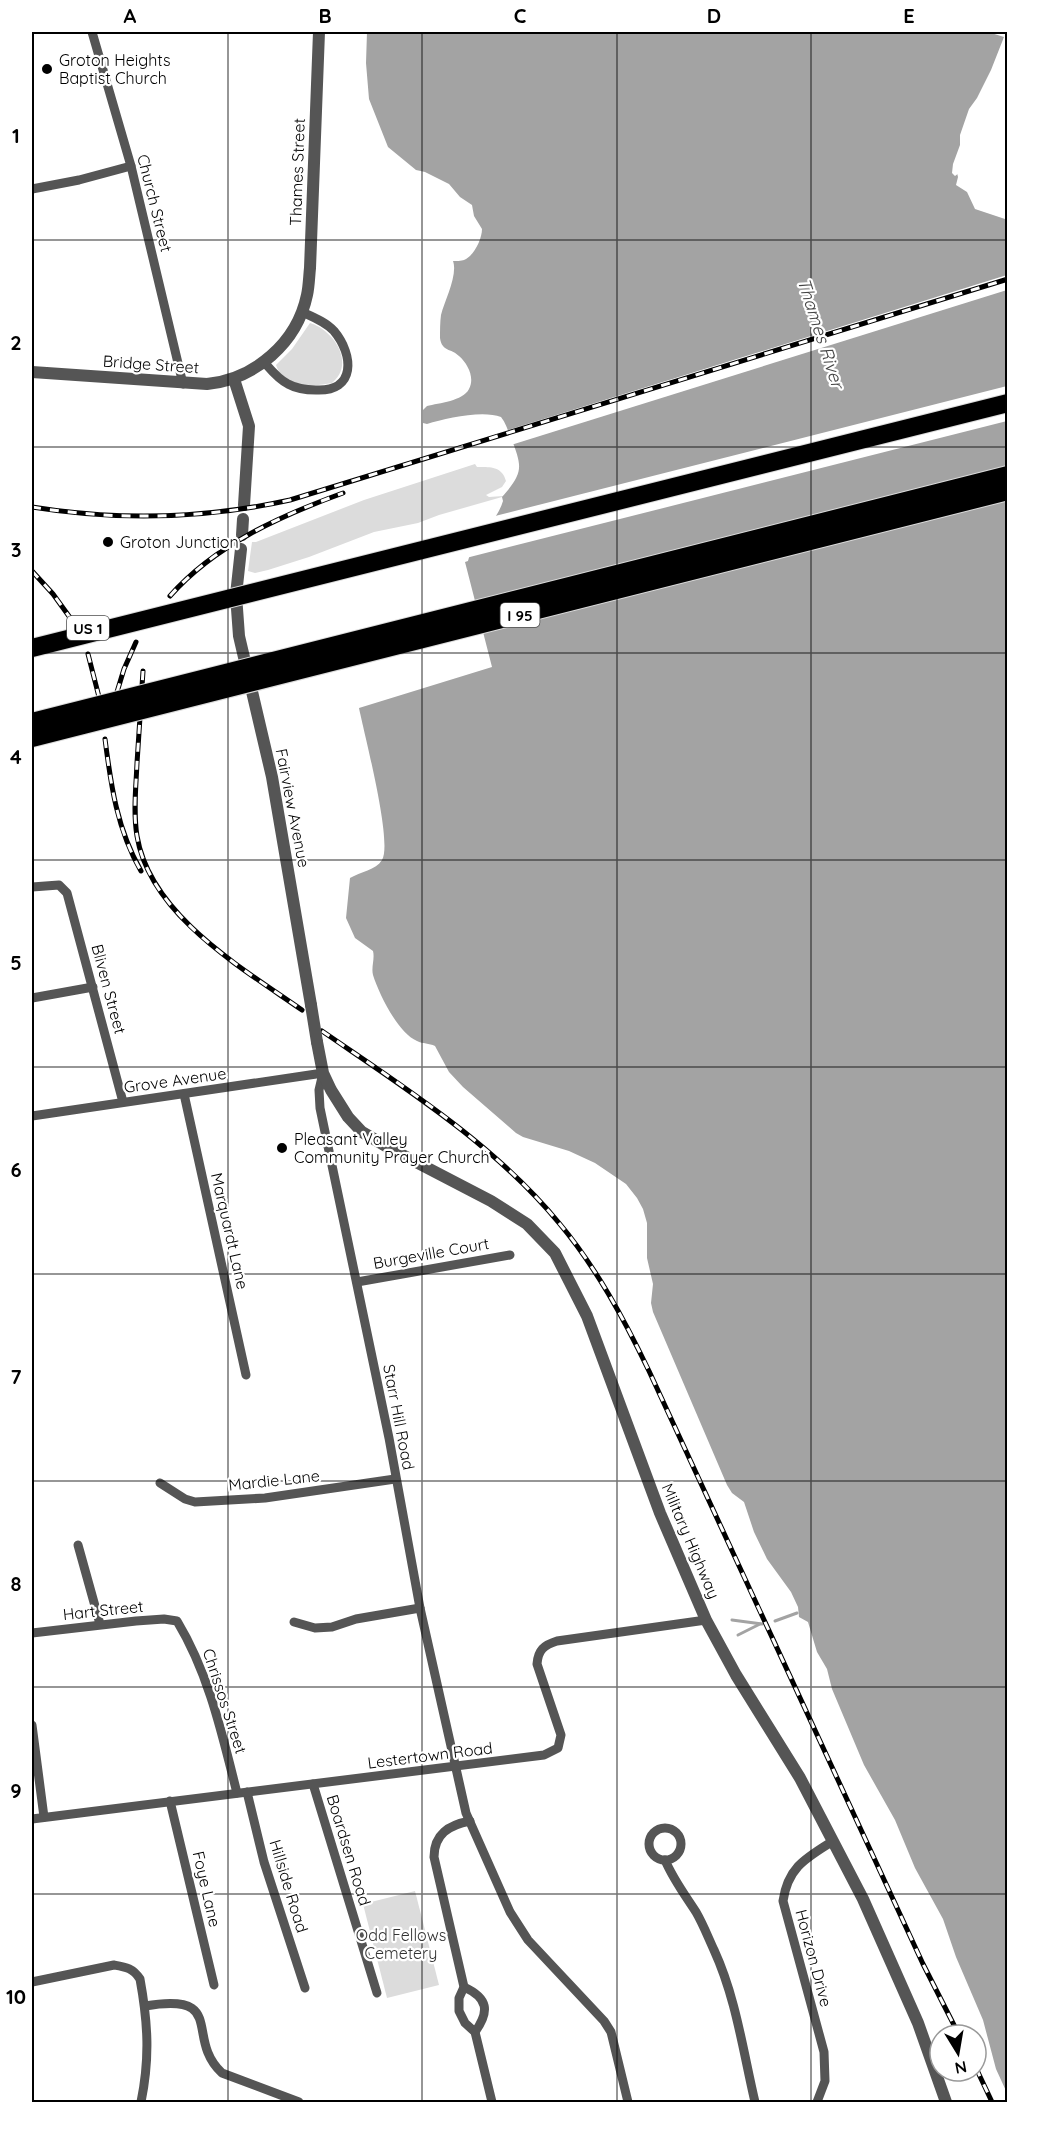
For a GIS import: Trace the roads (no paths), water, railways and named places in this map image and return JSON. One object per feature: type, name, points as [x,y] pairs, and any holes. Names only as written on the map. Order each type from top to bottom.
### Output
[{"type":"highway","points":[[32,648],[1008,403]]},
{"type":"highway","points":[[32,722],[1008,476]]},
{"type":"highway","name":"I 95","points":[[32,738],[1008,491]]},
{"type":"highway","name":"US 1","points":[[32,635],[144,620]]},
{"type":"street","name":"Church Street","points":[[92,32],[131,166],[183,384]]},
{"type":"street","name":"Thames Street","points":[[302,312],[307,295],[310,268],[319,32]]},
{"type":"street","points":[[32,189],[131,166]]},
{"type":"street","points":[[264,362],[281,380],[302,389],[333,388],[345,379],[348,374],[349,361],[340,340],[329,327],[302,312]]},
{"type":"street","name":"Bridge Street","points":[[32,372],[183,384],[207,384],[234,379],[264,362],[283,344],[302,312]]},
{"type":"street","points":[[234,379],[249,426],[244,505]]},
{"type":"street","points":[[242,535],[243,519]]},
{"type":"street","name":"Fairview Avenue","points":[[241,549],[236,595],[239,636],[275,795],[323,1073]]},
{"type":"street","name":"Bliven Street","points":[[32,887],[54,884],[61,886],[67,893],[123,1102]]},
{"type":"street","points":[[32,998],[93,987]]},
{"type":"street","name":"Grove Avenue","points":[[32,1116],[323,1073]]},
{"type":"street","name":"Starr Hill Road","points":[[323,1073],[319,1090],[320,1108],[357,1281],[420,1608],[470,1821],[510,1912],[528,1940],[604,2021],[611,2032],[628,2103]]},
{"type":"street","name":"Military Highway","points":[[323,1073],[342,1108],[362,1132],[490,1201],[527,1224],[555,1253],[587,1316],[660,1513],[706,1620],[736,1675],[800,1778],[864,1899],[918,2023],[946,2103]]},
{"type":"street","name":"Marquardt Lane","points":[[183,1094],[246,1375]]},
{"type":"street","name":"Burgeville Court","points":[[357,1281],[510,1255]]},
{"type":"street","name":"Mardie Lane","points":[[160,1483],[185,1499],[195,1502],[265,1498],[395,1479]]},
{"type":"street","points":[[78,1545],[100,1624]]},
{"type":"street","points":[[294,1622],[315,1628],[332,1627],[356,1619],[420,1608]]},
{"type":"street","name":"Hart Street","points":[[32,1633],[100,1624],[164,1619],[177,1621]]},
{"type":"street","name":"Lestertown Road","points":[[32,1818],[544,1755],[558,1748],[561,1735],[537,1664],[541,1649],[547,1644],[706,1620]]},
{"type":"street","name":"Chrissos Street","points":[[177,1621],[202,1669],[242,1792]]},
{"type":"street","points":[[32,1725],[44,1817]]},
{"type":"street","name":"Boardsen Road","points":[[313,1784],[377,1993]]},
{"type":"street","name":"Hillside Road","points":[[242,1792],[305,1988]]},
{"type":"street","name":"Foye Lane","points":[[170,1800],[214,1985]]},
{"type":"street","points":[[470,1821],[448,1828],[438,1839],[434,1848],[434,1857],[464,1987],[459,1998],[459,2011],[465,2023],[475,2032],[492,2103]]},
{"type":"street","name":"Horizon Drive","points":[[817,2103],[825,2081],[824,2052],[783,1901],[786,1885],[795,1869],[806,1858],[833,1841]]},
{"type":"street","points":[[665,1860],[671,1874],[696,1913],[727,1982],[739,2022],[755,2103]]},
{"type":"street","points":[[32,1982],[114,1965],[127,1967],[135,1972],[140,1979],[148,2041],[147,2073],[141,2103]]},
{"type":"street","points":[[464,1987],[483,1999],[485,2012],[475,2032]]},
{"type":"street","points":[[145,2006],[170,2002],[183,2003],[195,2011],[203,2025],[206,2051],[212,2064],[222,2073],[299,2103]]},
{"type":"water","name":"Thames River","points":[[367,32],[988,32],[1004,37],[1001,52],[972,111],[956,169],[958,177],[956,185],[967,192],[975,209],[1008,220],[1007,2093],[996,2069],[988,2039],[988,2023],[984,2023],[943,1919],[915,1868],[895,1820],[864,1765],[832,1689],[827,1669],[817,1652],[808,1622],[799,1617],[798,1607],[791,1592],[767,1559],[754,1532],[744,1502],[732,1493],[727,1485],[653,1312],[651,1303],[653,1284],[647,1258],[647,1223],[637,1198],[626,1184],[595,1163],[569,1151],[516,1133],[449,1072],[435,1046],[410,1037],[396,1022],[376,983],[373,972],[373,951],[355,938],[346,918],[350,878],[372,869],[382,860],[384,850],[381,811],[359,708],[492,667],[465,562],[468,561],[475,544],[496,516],[503,501],[502,497],[514,482],[519,470],[515,448],[501,417],[485,414],[423,423],[423,410],[427,406],[462,396],[471,385],[470,371],[465,363],[445,348],[441,342],[440,321],[454,273],[453,261],[463,260],[471,255],[479,242],[482,229],[474,216],[472,205],[460,197],[449,184],[416,170],[388,147],[369,99],[366,63]]},
{"type":"waterway","points":[[775,1621],[797,1613]]},
{"type":"waterway","points":[[732,1620],[762,1624]]},
{"type":"waterway","points":[[738,1635],[760,1624]]},
{"type":"railway","points":[[32,507],[97,514],[161,516],[226,511],[290,500],[1008,279]]},
{"type":"railway","points":[[170,596],[188,578],[228,547],[272,522],[343,493]]},
{"type":"railway","points":[[32,571],[71,619]]},
{"type":"railway","points":[[117,692],[136,642]]},
{"type":"railway","points":[[88,654],[99,697]]},
{"type":"railway","points":[[143,671],[135,809],[137,836],[145,864],[160,891],[179,915],[202,937],[302,1010]]},
{"type":"railway","points":[[105,739],[121,823],[141,871]]},
{"type":"railway","points":[[322,1031],[447,1119],[506,1168],[534,1194],[559,1223],[597,1275],[649,1371],[923,1964],[953,2023]]},
{"type":"railway","points":[[983,2083],[992,2102]]},
{"type":"place","name":"Groton Heights Baptist Church","points":[[47,69]]},
{"type":"place","name":"Groton Junction","points":[[108,542]]},
{"type":"place","name":"Pleasant Valley Community Prayer Church","points":[[282,1148]]},
{"type":"park label","name":"Odd Fellows Cemetery","points":[[401,1944]]}]
